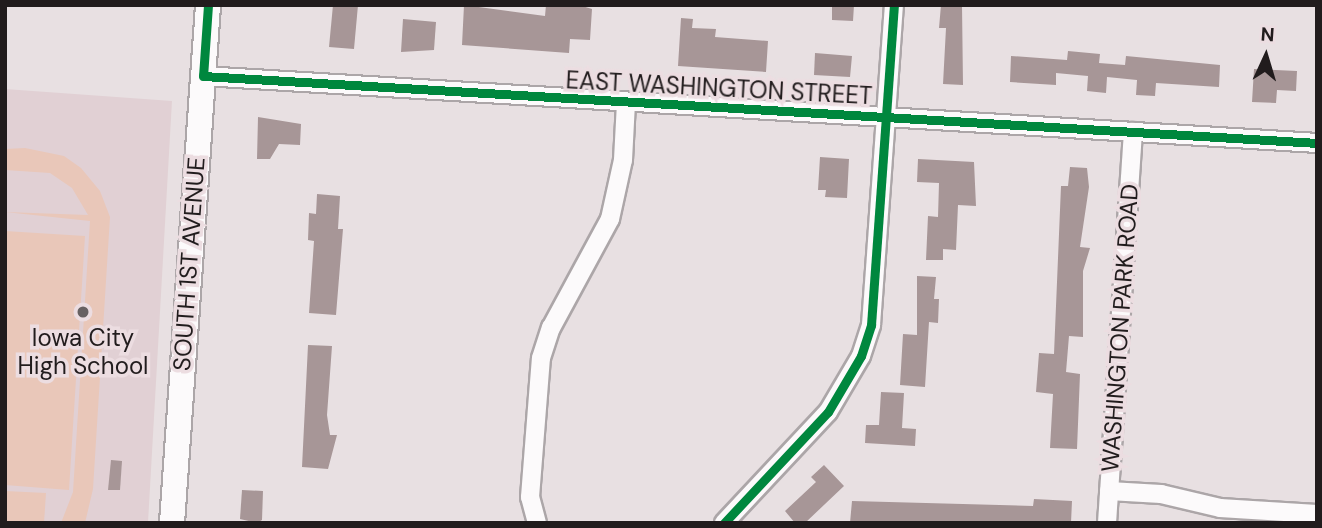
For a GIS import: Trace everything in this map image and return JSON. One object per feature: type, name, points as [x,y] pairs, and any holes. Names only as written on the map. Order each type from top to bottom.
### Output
[{"type":"main road","name":"SOUTH 1ST AVENUE","points":[[172,523],[208,5]]},
{"type":"street","points":[[723,523],[828,412],[861,356],[877,293],[894,5]]},
{"type":"street","name":"EAST WASHINGTON STREET","points":[[203,76],[1317,143]]},
{"type":"street","points":[[537,523],[530,498],[541,358],[551,328],[610,219],[623,160],[626,102]]},
{"type":"street","name":"WASHINGTON PARK ROAD","points":[[1107,523],[1133,132]]},
{"type":"street","points":[[1109,491],[1161,494],[1202,506],[1317,514]]},
{"type":"shaded area","name":"Iowa City High School","points":[[5,89],[172,101],[148,523],[5,523]]},
{"type":"shaded area","points":[[25,148],[64,156],[81,168],[100,191],[110,217],[93,489],[85,523],[61,523],[73,492],[90,221],[5,212],[88,215],[72,188],[50,173],[5,170],[5,149]]},
{"type":"shaded area","points":[[5,231],[85,236],[69,490],[5,485]]},
{"type":"shaded area","points":[[5,491],[46,493],[44,523],[5,523]]},
{"type":"building","points":[[333,5],[358,5],[354,49],[329,47]]},
{"type":"building","points":[[464,5],[545,16],[546,5],[579,5],[592,9],[590,40],[570,39],[569,53],[462,45]]},
{"type":"building","points":[[832,5],[854,5],[853,21],[832,20]]},
{"type":"building","points":[[941,5],[962,5],[963,85],[943,84],[946,28],[939,28]]},
{"type":"building","points":[[681,18],[693,19],[692,28],[716,29],[715,37],[768,41],[766,72],[678,66]]},
{"type":"building","points":[[403,19],[436,22],[434,50],[401,52]]},
{"type":"building","points":[[1068,51],[1100,54],[1099,63],[1125,65],[1126,56],[1220,65],[1219,87],[1156,83],[1155,96],[1136,95],[1137,80],[1107,77],[1106,93],[1087,91],[1088,76],[1056,73],[1056,85],[1010,82],[1011,56],[1067,60]]},
{"type":"building","points":[[815,53],[852,56],[850,77],[814,75]]},
{"type":"building","points":[[1254,69],[1297,71],[1296,91],[1277,90],[1276,103],[1252,102]]},
{"type":"building","points":[[258,117],[301,124],[300,145],[279,144],[270,159],[257,159]]},
{"type":"building","points":[[820,157],[849,159],[847,198],[825,197],[826,190],[818,190]]},
{"type":"building","points":[[918,159],[974,162],[976,206],[958,205],[956,250],[943,249],[943,260],[926,260],[928,216],[938,217],[939,183],[917,182]]},
{"type":"building","points":[[1070,167],[1087,168],[1089,187],[1080,247],[1090,248],[1083,271],[1083,337],[1069,336],[1066,372],[1080,374],[1077,449],[1050,448],[1053,394],[1036,392],[1039,353],[1054,354],[1061,186],[1068,186]]},
{"type":"building","points":[[317,194],[340,196],[338,229],[343,229],[336,315],[309,313],[314,241],[308,240],[309,213],[316,214]]},
{"type":"building","points":[[917,276],[936,277],[934,299],[939,299],[938,323],[929,322],[925,387],[900,385],[903,334],[917,335]]},
{"type":"building","points":[[308,345],[332,346],[327,415],[330,435],[337,435],[328,469],[302,467]]},
{"type":"building","points":[[881,392],[904,393],[902,428],[916,429],[915,446],[865,443],[866,425],[879,425]]},
{"type":"building","points":[[111,460],[122,461],[120,490],[108,490]]},
{"type":"building","points":[[824,465],[844,486],[805,523],[795,523],[785,511],[816,482],[811,477]]},
{"type":"building","points":[[242,490],[263,491],[262,520],[257,523],[240,519]]},
{"type":"building","points":[[1034,499],[1072,501],[1071,523],[850,523],[852,501],[1033,506]]},
{"type":"cycle path","points":[[208,5],[203,76],[1317,143]]},
{"type":"cycle path","points":[[724,523],[828,412],[861,356],[871,325],[894,5]]},
{"type":"place","name":"Iowa City High School","points":[[83,312]]}]
